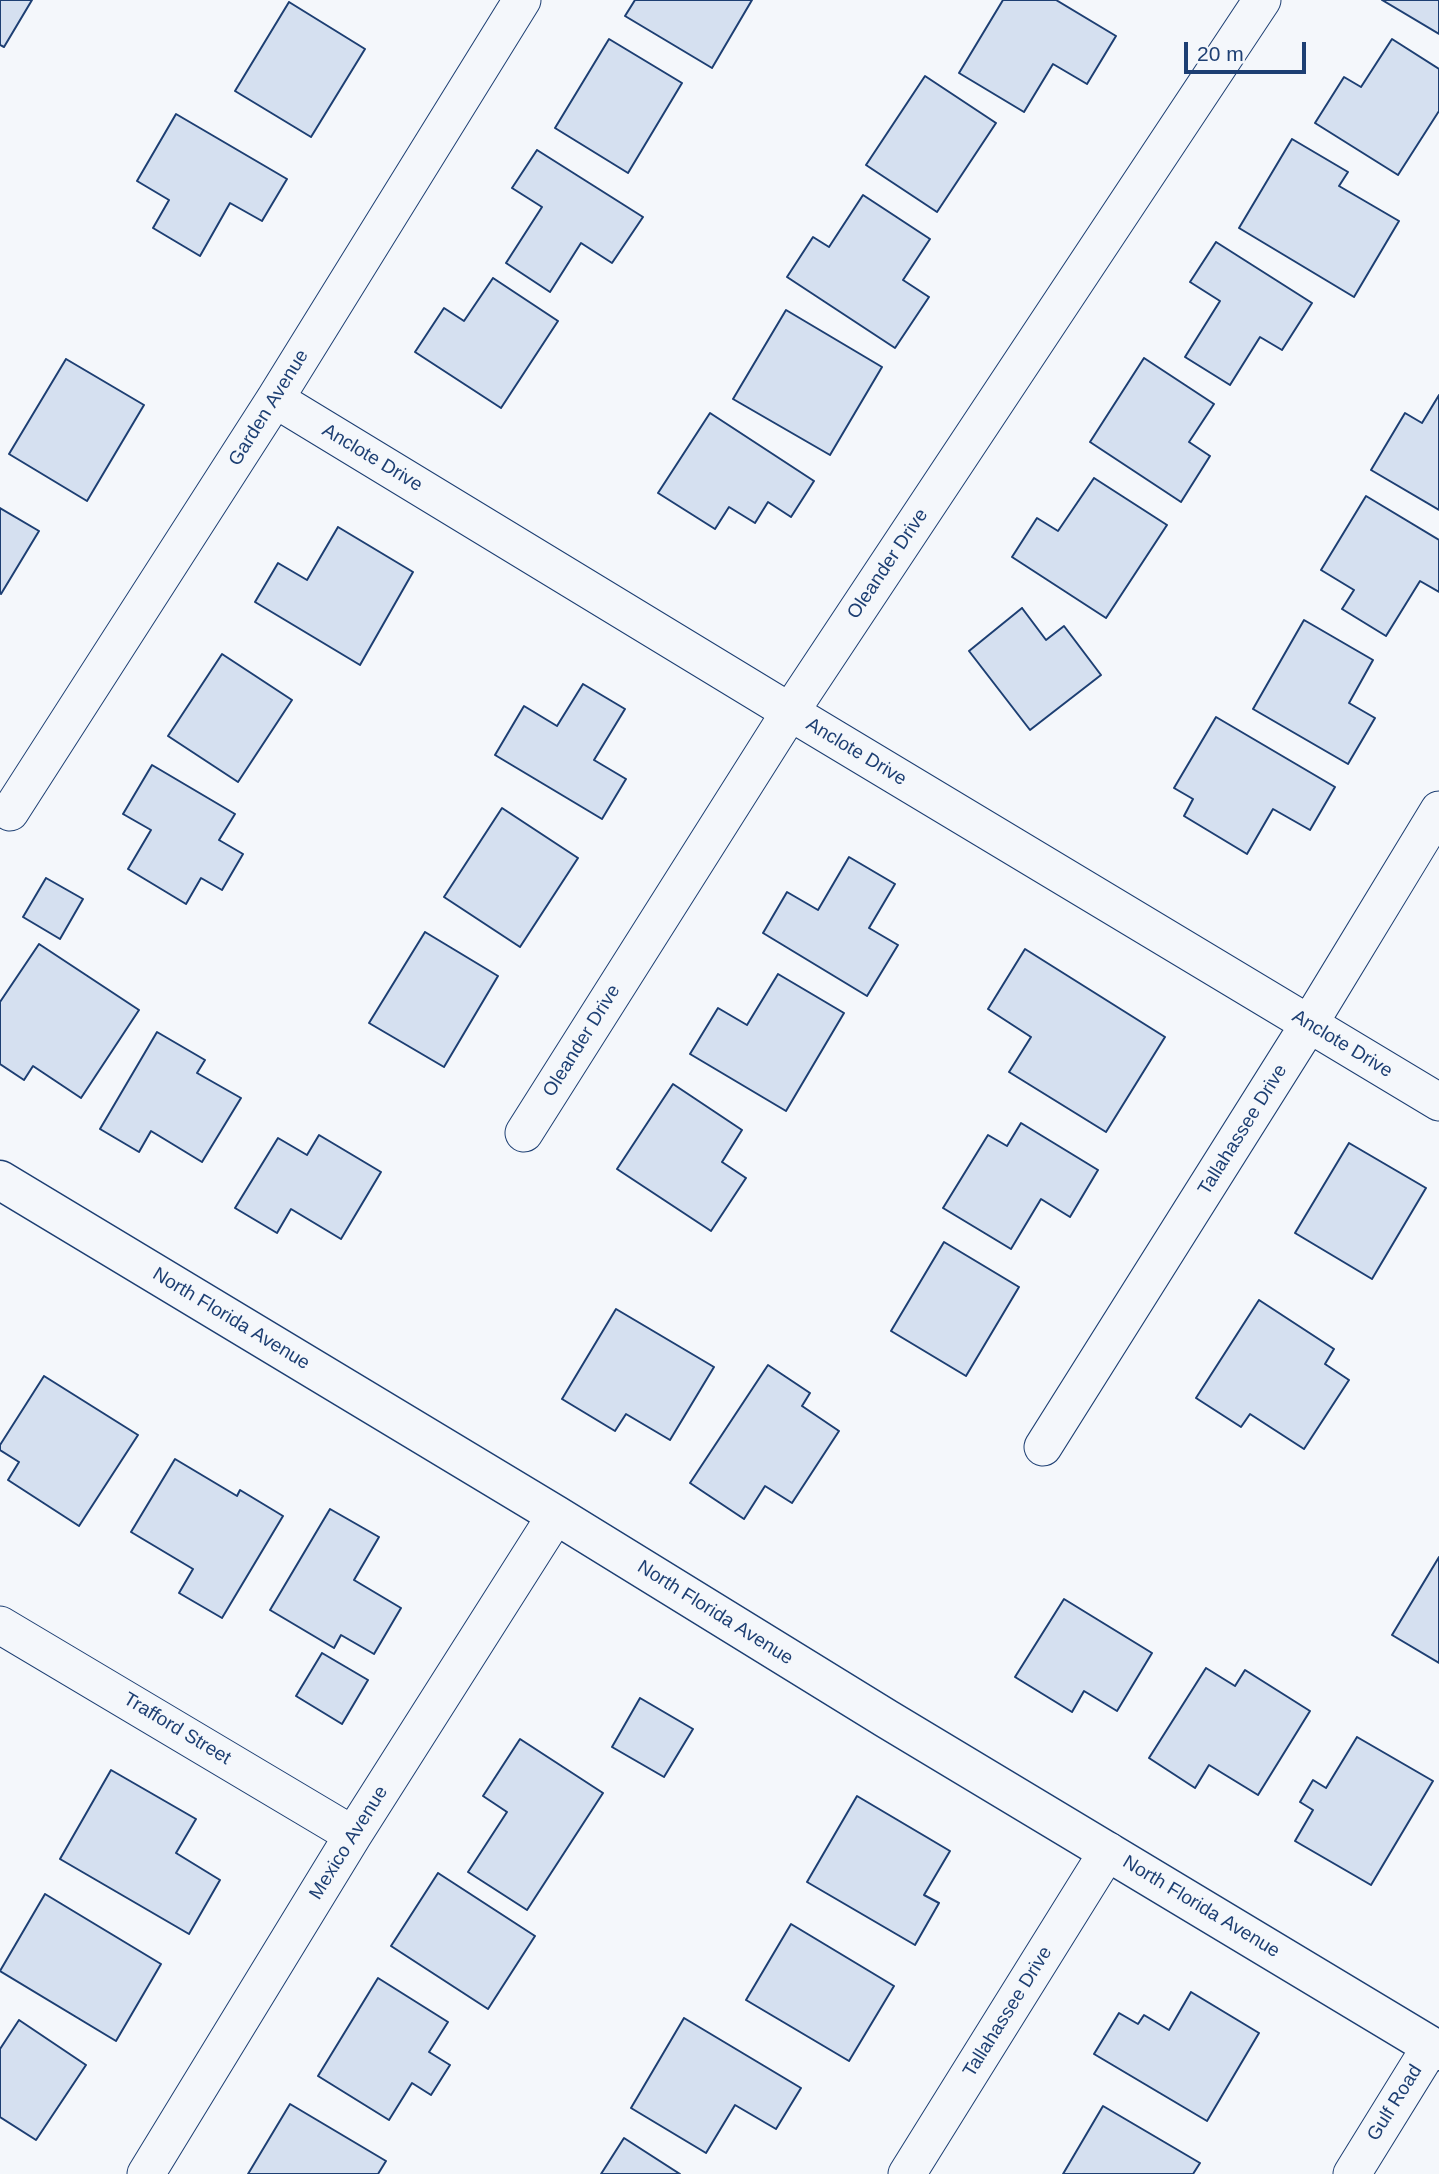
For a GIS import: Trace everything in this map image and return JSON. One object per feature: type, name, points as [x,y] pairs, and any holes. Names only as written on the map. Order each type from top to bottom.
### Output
[{"type":"street","name":"Garden Avenue","points":[[10,812],[275,399],[522,0]]},
{"type":"street","name":"Oleander Drive","points":[[524,1133],[790,712],[1262,0]]},
{"type":"street","name":"Anclote Drive","points":[[275,399],[1439,1102]]},
{"type":"street","name":"Tallahassee Drive","points":[[1043,1447],[1309,1024],[1439,810]]},
{"type":"street","name":"North Florida Avenue","points":[[0,1180],[556,1515],[887,1719],[1436,2043]]},
{"type":"street","name":"Mexico Avenue","points":[[146,2174],[353,1835],[556,1515]]},
{"type":"street","name":"Trafford Street","points":[[0,1625],[353,1835]]},
{"type":"street","name":"Tallahassee Drive","points":[[907,2174],[1108,1851]]},
{"type":"street","name":"Gulf Road","points":[[1352,2174],[1436,2043]]},
{"type":"building","points":[[0,0],[32,0],[4,47],[0,45]]},
{"type":"building","points":[[635,0],[752,0],[712,68],[625,16]]},
{"type":"building","points":[[1003,0],[1056,0],[1116,36],[1087,84],[1053,64],[1024,112],[959,73]]},
{"type":"building","points":[[1382,0],[1439,0],[1439,34]]},
{"type":"building","points":[[289,2],[365,49],[311,137],[235,91]]},
{"type":"building","points":[[609,39],[682,83],[628,173],[555,128]]},
{"type":"building","points":[[1392,39],[1439,69],[1439,111],[1398,175],[1315,123],[1344,77],[1361,87]]},
{"type":"building","points":[[925,76],[996,123],[937,212],[866,165]]},
{"type":"building","points":[[176,114],[287,179],[262,221],[230,203],[200,256],[153,228],[169,200],[137,181]]},
{"type":"building","points":[[1292,139],[1348,172],[1339,186],[1399,221],[1354,297],[1239,228]]},
{"type":"building","points":[[537,150],[643,217],[612,263],[581,243],[550,292],[506,263],[542,207],[512,188]]},
{"type":"building","points":[[863,195],[930,239],[903,280],[929,297],[895,348],[787,277],[813,237],[829,247]]},
{"type":"building","points":[[1216,242],[1312,303],[1282,350],[1260,337],[1230,385],[1185,357],[1220,301],[1190,282]]},
{"type":"building","points":[[493,278],[558,321],[501,408],[415,352],[444,308],[464,321]]},
{"type":"building","points":[[786,310],[882,367],[830,455],[733,399]]},
{"type":"building","points":[[1144,358],[1214,404],[1189,442],[1210,456],[1181,502],[1090,442]]},
{"type":"building","points":[[66,359],[144,405],[87,501],[9,454]]},
{"type":"building","points":[[1439,395],[1439,510],[1371,470],[1405,413],[1422,423]]},
{"type":"building","points":[[710,413],[814,481],[791,517],[768,502],[755,523],[729,507],[715,529],[658,493]]},
{"type":"building","points":[[1094,478],[1167,525],[1106,618],[1012,557],[1037,518],[1058,531]]},
{"type":"building","points":[[1366,496],[1439,540],[1439,592],[1420,581],[1386,636],[1342,609],[1354,590],[1321,570]]},
{"type":"building","points":[[0,508],[39,531],[1,594],[0,593]]},
{"type":"building","points":[[338,527],[413,572],[360,665],[255,602],[278,563],[307,580]]},
{"type":"building","points":[[1022,608],[1046,640],[1064,626],[1101,675],[1030,730],[969,651]]},
{"type":"building","points":[[1304,620],[1373,660],[1349,703],[1375,718],[1348,764],[1253,709]]},
{"type":"building","points":[[222,654],[292,700],[238,782],[168,736]]},
{"type":"building","points":[[583,684],[625,709],[594,760],[626,779],[602,819],[495,755],[524,706],[557,726]]},
{"type":"building","points":[[1216,717],[1335,787],[1310,830],[1273,809],[1247,854],[1184,816],[1193,799],[1174,788]]},
{"type":"building","points":[[152,765],[235,814],[219,840],[243,854],[222,890],[201,878],[186,904],[128,869],[151,830],[123,814]]},
{"type":"building","points":[[502,808],[578,858],[520,947],[444,897]]},
{"type":"building","points":[[849,857],[895,884],[869,928],[898,945],[867,996],[763,933],[787,892],[818,910]]},
{"type":"building","points":[[46,878],[83,899],[60,939],[23,917]]},
{"type":"building","points":[[425,932],[498,976],[444,1067],[369,1023]]},
{"type":"building","points":[[39,944],[139,1010],[81,1098],[33,1066],[24,1080],[0,1064],[0,1002]]},
{"type":"building","points":[[1025,949],[1165,1037],[1106,1132],[1009,1072],[1031,1037],[988,1009]]},
{"type":"building","points":[[778,974],[844,1013],[786,1111],[690,1054],[718,1008],[747,1025]]},
{"type":"building","points":[[157,1032],[205,1060],[197,1073],[241,1098],[202,1162],[151,1131],[139,1152],[100,1129]]},
{"type":"building","points":[[673,1084],[742,1130],[722,1162],[746,1178],[711,1231],[617,1169]]},
{"type":"building","points":[[1021,1123],[1098,1170],[1070,1217],[1041,1199],[1011,1249],[943,1208],[988,1135],[1007,1146]]},
{"type":"building","points":[[319,1135],[381,1172],[341,1239],[291,1209],[277,1233],[235,1208],[278,1138],[307,1155]]},
{"type":"building","points":[[1349,1143],[1426,1188],[1372,1279],[1295,1233]]},
{"type":"building","points":[[944,1242],[1019,1287],[966,1376],[891,1331]]},
{"type":"building","points":[[1259,1300],[1334,1349],[1325,1364],[1349,1380],[1304,1449],[1250,1414],[1241,1427],[1196,1398]]},
{"type":"building","points":[[616,1309],[714,1367],[670,1440],[626,1414],[615,1431],[562,1399]]},
{"type":"building","points":[[768,1365],[810,1393],[802,1406],[839,1431],[792,1503],[765,1486],[744,1519],[690,1483]]},
{"type":"building","points":[[44,1376],[138,1435],[79,1526],[8,1480],[19,1462],[0,1450],[0,1445]]},
{"type":"building","points":[[175,1459],[237,1496],[240,1490],[283,1516],[222,1618],[179,1593],[193,1569],[131,1532]]},
{"type":"building","points":[[330,1509],[379,1537],[354,1580],[401,1608],[374,1654],[341,1635],[334,1648],[270,1610]]},
{"type":"building","points":[[1439,1557],[1439,1663],[1392,1635]]},
{"type":"building","points":[[1064,1599],[1152,1653],[1117,1711],[1084,1691],[1072,1712],[1015,1677]]},
{"type":"building","points":[[322,1653],[368,1680],[342,1724],[296,1696]]},
{"type":"building","points":[[1206,1668],[1235,1686],[1245,1670],[1310,1711],[1258,1795],[1209,1765],[1195,1788],[1149,1758]]},
{"type":"building","points":[[640,1698],[693,1729],[664,1777],[612,1747]]},
{"type":"building","points":[[1357,1737],[1433,1781],[1371,1885],[1295,1841],[1313,1810],[1300,1802],[1313,1780],[1326,1788]]},
{"type":"building","points":[[520,1739],[603,1793],[527,1910],[468,1872],[507,1812],[483,1796]]},
{"type":"building","points":[[111,1770],[196,1819],[176,1853],[220,1880],[189,1934],[60,1859]]},
{"type":"building","points":[[857,1796],[950,1851],[924,1895],[939,1903],[915,1945],[807,1882]]},
{"type":"building","points":[[438,1873],[535,1936],[488,2009],[391,1946]]},
{"type":"building","points":[[45,1894],[161,1964],[116,2041],[0,1971]]},
{"type":"building","points":[[791,1924],[894,1986],[849,2061],[746,2000]]},
{"type":"building","points":[[378,1978],[448,2022],[429,2052],[450,2065],[431,2095],[412,2083],[389,2120],[318,2076]]},
{"type":"building","points":[[1191,1992],[1259,2033],[1207,2121],[1094,2054],[1119,2013],[1138,2024],[1144,2015],[1169,2030]]},
{"type":"building","points":[[684,2018],[801,2088],[776,2129],[735,2105],[706,2153],[631,2108]]},
{"type":"building","points":[[19,2020],[86,2065],[36,2140],[0,2117],[0,2049]]},
{"type":"building","points":[[290,2104],[386,2161],[378,2174],[248,2174]]},
{"type":"building","points":[[1103,2106],[1200,2163],[1193,2174],[1063,2174]]},
{"type":"building","points":[[624,2138],[680,2174],[601,2174]]}]
